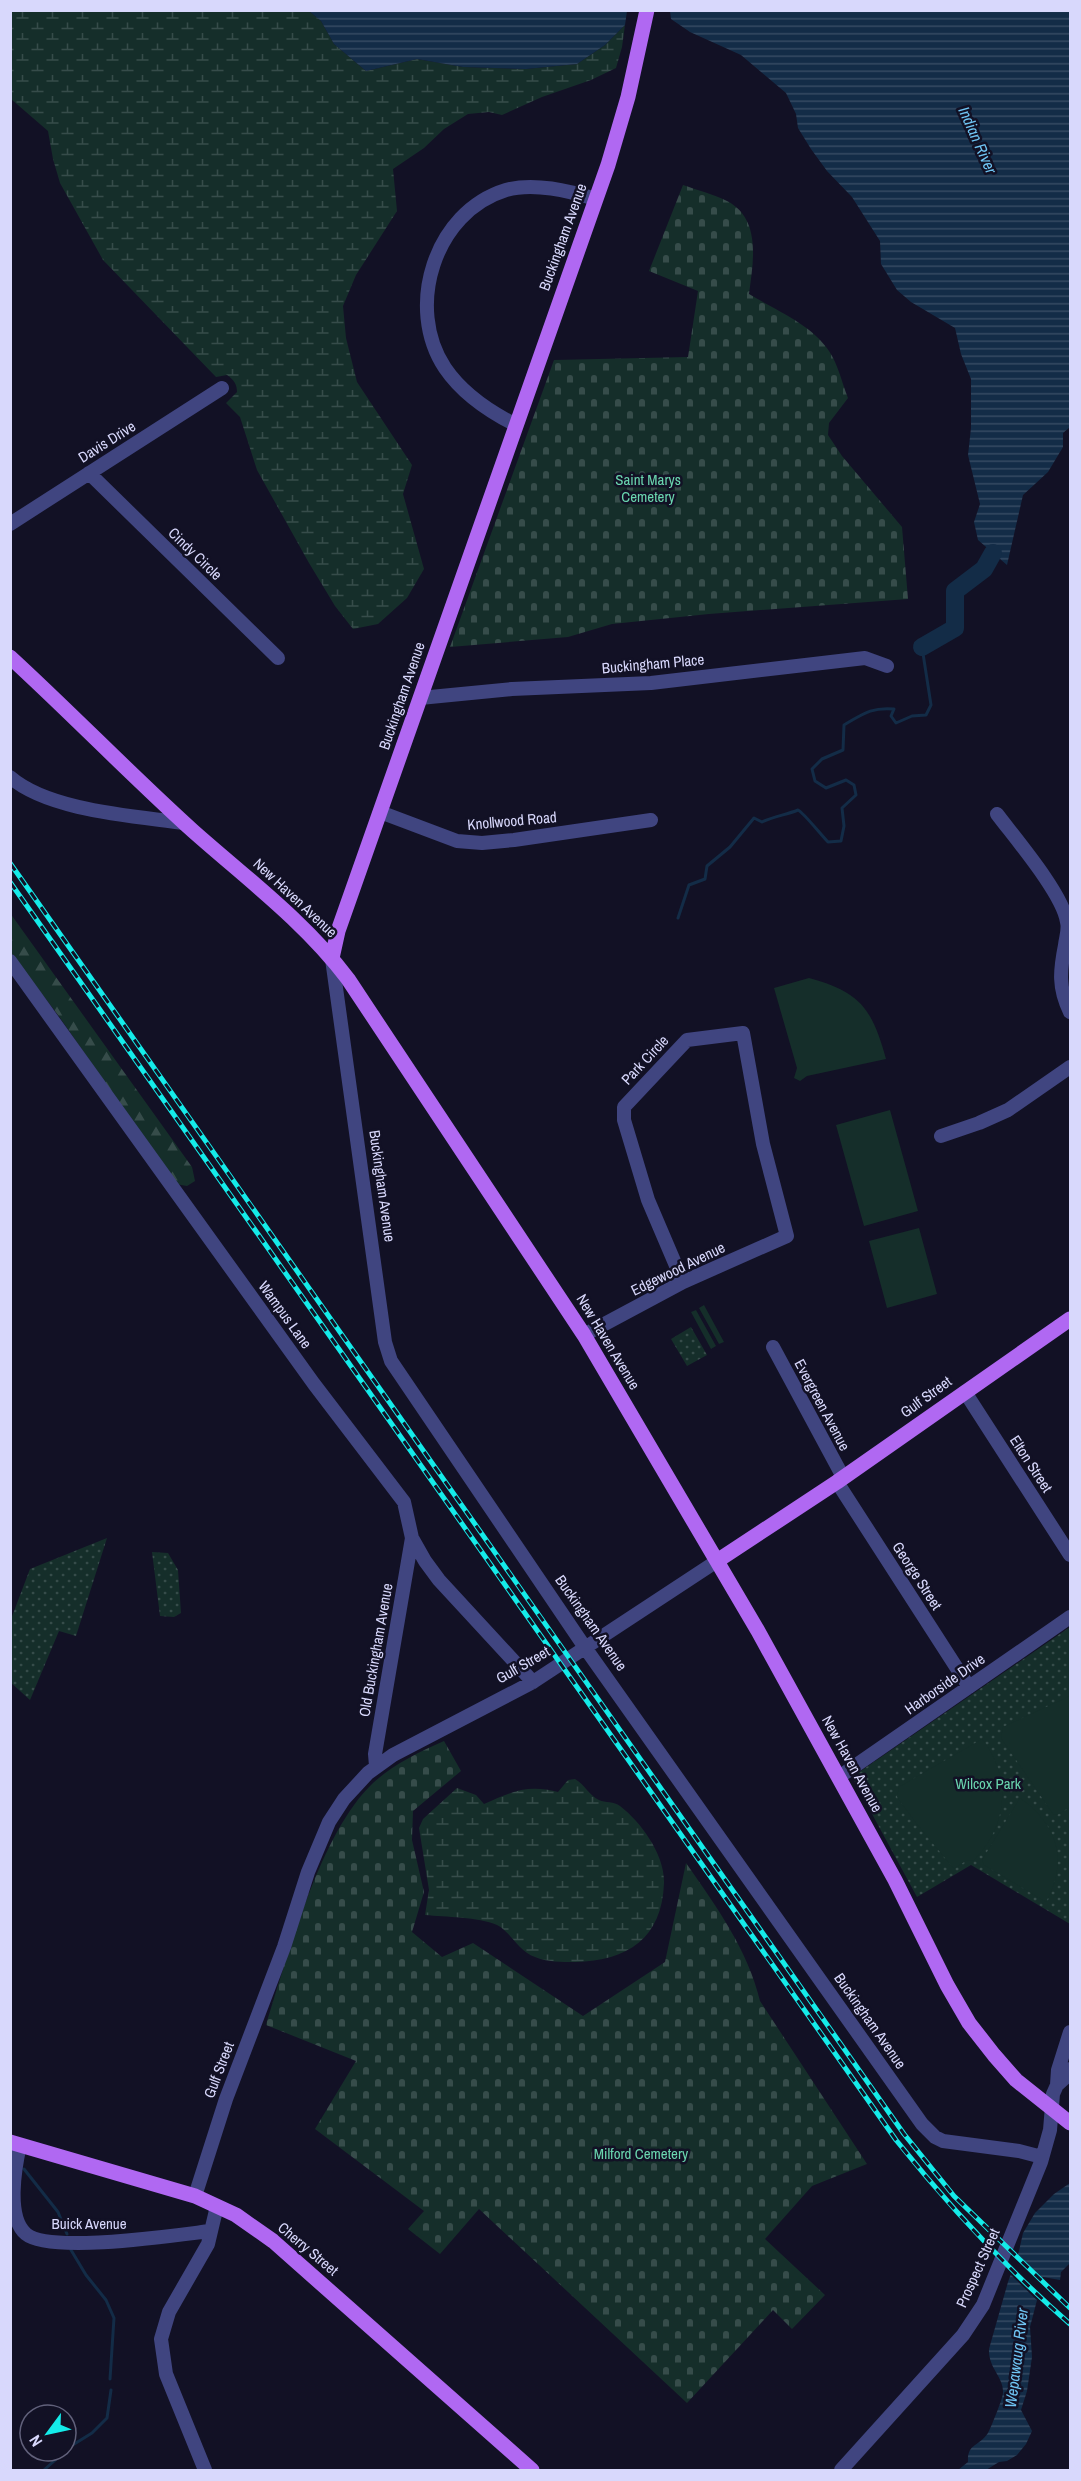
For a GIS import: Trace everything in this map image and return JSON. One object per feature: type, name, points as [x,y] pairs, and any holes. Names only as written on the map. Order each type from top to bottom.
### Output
[{"type":"main road","name":"Buckingham Avenue","points":[[332,958],[334,942],[596,199],[625,108],[647,10]]},
{"type":"main road","name":"New Haven Avenue","points":[[10,657],[184,823],[308,932],[332,958],[490,1190],[584,1335],[717,1561],[839,1777],[969,2023],[1016,2080],[1071,2123]]},
{"type":"main road","name":"Gulf Street","points":[[717,1561],[840,1480],[1071,1319]]},
{"type":"main road","name":"Cherry Street","points":[[15,2143],[195,2196],[236,2215],[273,2241],[532,2470]]},
{"type":"street","points":[[516,425],[502,418],[463,389],[446,368],[434,346],[427,313],[427,295],[434,260],[454,225],[466,213],[493,195],[506,190],[555,189],[596,199]]},
{"type":"street","name":"Davis Drive","points":[[10,524],[222,388]]},
{"type":"street","name":"Cindy Circle","points":[[89,473],[278,658]]},
{"type":"street","name":"Buckingham Place","points":[[420,698],[512,689],[651,683],[865,658],[887,666]]},
{"type":"street","points":[[10,777],[31,790],[77,807],[184,823]]},
{"type":"street","name":"Knollwood Road","points":[[380,812],[457,841],[469,843],[514,840],[651,820]]},
{"type":"street","points":[[997,814],[1056,895],[1064,910],[1068,929],[1059,980],[1071,1012]]},
{"type":"street","name":"Buckingham Avenue","points":[[332,958],[388,1354],[586,1649],[922,2124],[935,2137],[943,2141],[1019,2151],[1042,2157]]},
{"type":"street","name":"Wampus Lane","points":[[10,961],[314,1384],[404,1502],[412,1538],[439,1580],[533,1682]]},
{"type":"street","name":"Park Circle","points":[[684,1282],[648,1200],[624,1120],[624,1107],[687,1040],[743,1033],[763,1144],[787,1236]]},
{"type":"street","points":[[941,1136],[1008,1110],[1071,1067]]},
{"type":"street","name":"Edgewood Avenue","points":[[584,1335],[684,1282],[787,1236]]},
{"type":"street","name":"Evergreen Avenue","points":[[772,1347],[840,1480]]},
{"type":"street","name":"Elton Street","points":[[964,1392],[1071,1555]]},
{"type":"street","name":"George Street","points":[[840,1480],[969,1687]]},
{"type":"street","name":"Old Buckingham Avenue","points":[[376,1766],[375,1754],[412,1538]]},
{"type":"street","name":"Gulf Street","points":[[195,2196],[226,2099],[266,2000],[308,1872],[329,1822],[344,1799],[376,1766],[393,1755],[533,1682],[717,1561]]},
{"type":"street","name":"Harborside Drive","points":[[839,1777],[1071,1617]]},
{"type":"street","name":"Prospect Street","points":[[841,2470],[963,2335],[992,2287],[1042,2157],[1050,2130],[1053,2094],[1057,2085],[1063,2051],[1071,2032]]},
{"type":"street","points":[[1057,2085],[1071,2069]]},
{"type":"street","name":"Buick Avenue","points":[[15,2143],[14,2197],[22,2230],[28,2236],[38,2240],[72,2243],[142,2240],[210,2231]]},
{"type":"street","points":[[204,2470],[166,2374],[161,2339],[169,2312],[206,2249],[217,2206]]},
{"type":"green space","points":[[10,11],[309,11],[321,21],[334,44],[366,71],[417,59],[463,67],[526,69],[577,64],[605,45],[625,25],[616,68],[502,115],[489,112],[468,114],[444,129],[424,148],[393,169],[397,211],[356,275],[343,306],[346,338],[357,382],[412,465],[403,494],[424,569],[407,598],[378,624],[353,629],[335,606],[309,563],[257,470],[240,417],[226,403],[237,392],[233,380],[227,375],[216,377],[103,260],[60,183],[48,131],[11,99]]},
{"type":"green space","name":"Saint Marys Cemetery","points":[[683,185],[727,201],[738,209],[746,219],[753,243],[749,294],[803,325],[821,341],[832,356],[848,398],[829,423],[828,435],[842,456],[902,527],[908,599],[709,614],[612,624],[568,637],[450,647],[554,360],[688,357],[698,291],[649,271]]},
{"type":"green space","points":[[10,913],[192,1167],[195,1181],[187,1186],[176,1184],[58,1015],[11,953]]},
{"type":"green space","points":[[809,978],[841,989],[861,1005],[875,1027],[886,1059],[807,1076],[800,1081],[794,1078],[797,1068],[774,988]]},
{"type":"green space","points":[[890,1110],[918,1211],[864,1226],[836,1125]]},
{"type":"green space","points":[[919,1228],[937,1294],[887,1308],[869,1241]]},
{"type":"green space","points":[[704,1305],[724,1342],[719,1344],[699,1308]]},
{"type":"green space","points":[[696,1310],[716,1346],[711,1349],[691,1312]]},
{"type":"green space","points":[[691,1327],[707,1355],[687,1366],[671,1339]]},
{"type":"green space","points":[[107,1538],[76,1636],[59,1631],[30,1700],[10,1682],[11,1619],[30,1569]]},
{"type":"green space","points":[[152,1552],[168,1553],[178,1570],[181,1613],[174,1617],[160,1616]]},
{"type":"green space","name":"Wilcox Park","points":[[1070,1627],[1070,1924],[971,1865],[917,1897],[852,1777]]},
{"type":"green space","points":[[1070,1696],[1070,1807],[1057,1815],[1053,1814],[1001,1738],[1003,1727]]},
{"type":"green space","points":[[982,1739],[992,1754],[1002,1785],[999,1817],[985,1848],[973,1861],[967,1860],[954,1869],[897,1797],[899,1787]]},
{"type":"green space","name":"Milford Cemetery","points":[[444,1741],[461,1771],[413,1811],[412,1840],[424,1892],[412,1932],[442,1957],[473,1943],[583,2016],[665,1962],[686,1863],[730,1929],[748,1964],[760,2001],[867,2164],[812,2186],[765,2239],[825,2295],[792,2329],[773,2310],[687,2403],[479,2209],[440,2254],[408,2229],[424,2211],[315,2129],[356,2061],[266,2025],[308,1896],[337,1832],[354,1805],[381,1776],[416,1754]]},
{"type":"green space","points":[[575,1779],[596,1798],[618,1804],[628,1813],[650,1840],[660,1861],[664,1883],[662,1902],[657,1918],[639,1943],[611,1957],[594,1961],[550,1961],[529,1954],[502,1928],[489,1922],[425,1915],[429,1890],[419,1828],[423,1819],[457,1788],[476,1795],[484,1804],[520,1790],[537,1789],[558,1792],[568,1780]]},
{"type":"green space","points":[[1020,1798],[1043,1819],[1056,1844],[1057,1872],[1046,1902],[984,1865],[982,1860]]},
{"type":"water","points":[[309,11],[627,11],[625,25],[605,45],[577,64],[526,69],[463,67],[417,59],[366,71],[334,44],[321,21]]},
{"type":"water","name":"Indian River","points":[[670,11],[1070,11],[1070,427],[1063,433],[1063,447],[1048,472],[1023,495],[1007,565],[978,540],[974,522],[980,504],[968,455],[971,428],[971,379],[961,354],[955,328],[911,302],[897,290],[881,264],[880,241],[852,197],[827,171],[811,149],[798,128],[796,114],[786,93],[741,55],[690,32],[671,19]]},
{"type":"water","name":"Wepawaug River","points":[[1070,2183],[1070,2263],[1061,2272],[1060,2280],[1043,2277],[1030,2327],[1032,2357],[1027,2391],[1021,2410],[1032,2431],[1026,2444],[1017,2455],[1007,2461],[999,2462],[986,2470],[958,2470],[968,2462],[969,2451],[988,2433],[1003,2393],[1003,2387],[989,2356],[989,2349],[1023,2233],[1035,2213],[1054,2194]]},
{"type":"pier","points":[[1015,2253],[1045,2282],[1039,2302],[1008,2272]]},
{"type":"waterway","points":[[922,647],[955,628],[955,591],[984,569],[993,553]]},
{"type":"waterway","points":[[678,918],[689,885],[705,879],[707,866],[730,847],[754,818],[762,822],[798,810],[828,842],[841,841],[844,826],[842,808],[856,795],[854,785],[846,780],[826,788],[815,781],[812,769],[822,759],[843,750],[844,725],[862,715],[873,710],[894,709],[891,716],[896,723],[912,716],[926,715],[931,705],[922,647]]},
{"type":"waterway","points":[[24,2169],[58,2212],[67,2234]]},
{"type":"waterway","points":[[71,2250],[86,2275],[106,2300],[114,2318],[110,2379]]},
{"type":"waterway","points":[[44,2470],[71,2446],[92,2433],[107,2418],[111,2390]]},
{"type":"railway","points":[[10,863],[904,2134],[954,2196],[1070,2308]]},
{"type":"railway","points":[[10,882],[896,2140],[979,2236],[1070,2324]]}]
